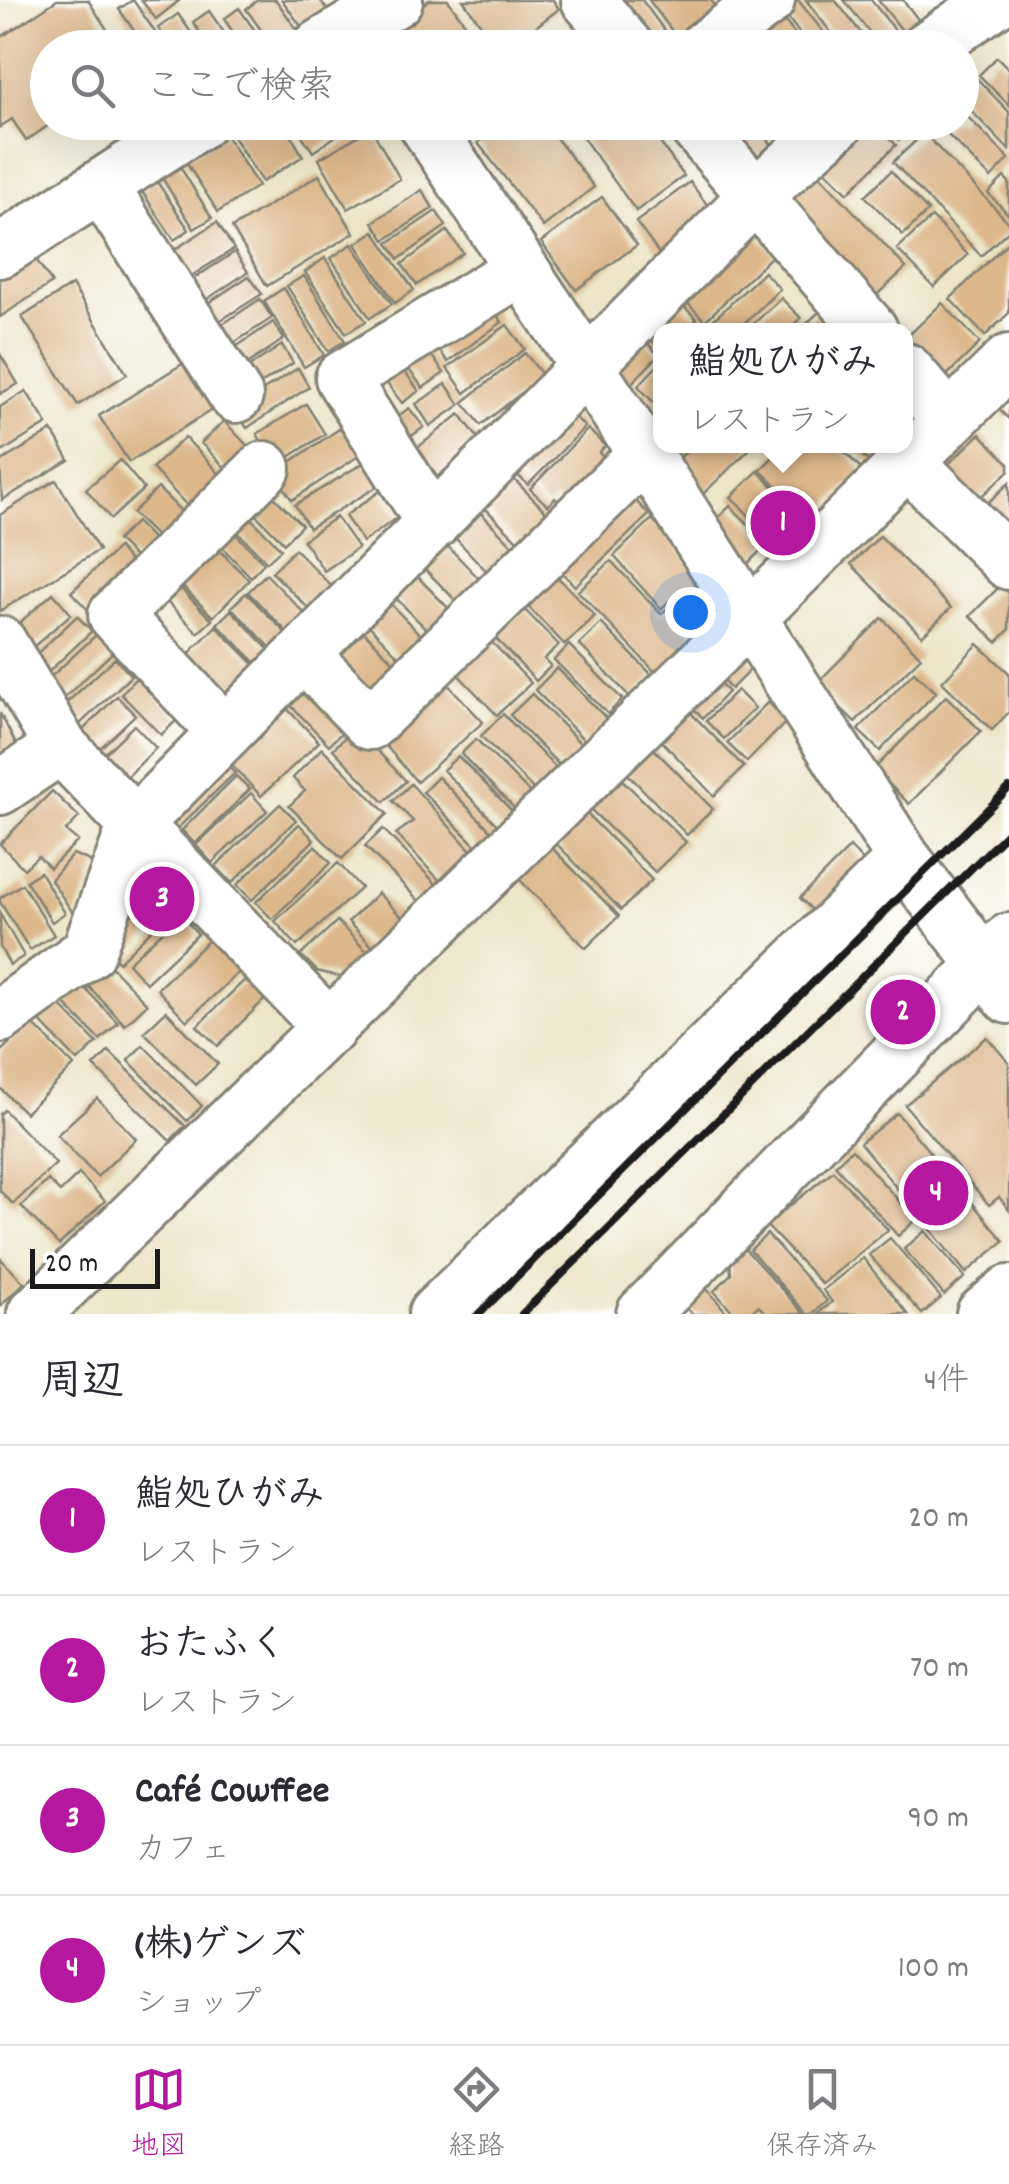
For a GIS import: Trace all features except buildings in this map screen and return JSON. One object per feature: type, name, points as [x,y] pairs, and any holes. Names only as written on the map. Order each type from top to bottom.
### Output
[{"type":"street","points":[[588,0],[613,30]]},
{"type":"street","points":[[728,30],[768,0]]},
{"type":"street","points":[[953,30],[997,0]]},
{"type":"street","points":[[0,251],[172,140]]},
{"type":"street","points":[[436,140],[645,454],[904,859],[1001,968],[642,1314]]},
{"type":"street","points":[[707,140],[866,323]]},
{"type":"street","points":[[0,1016],[88,952],[135,824],[755,196],[818,140]]},
{"type":"street","points":[[101,186],[236,396]]},
{"type":"street","points":[[433,523],[342,378],[520,269]]},
{"type":"street","points":[[34,1314],[1009,361]]},
{"type":"street","points":[[913,378],[949,420]]},
{"type":"street","points":[[304,654],[370,723],[645,454]]},
{"type":"street","points":[[907,461],[1009,564]]},
{"type":"street","points":[[225,733],[116,615],[264,468]]},
{"type":"street","points":[[0,643],[62,748],[330,1028]]},
{"type":"street","points":[[0,788],[62,748]]},
{"type":"street","points":[[436,1314],[904,859]]},
{"type":"street","points":[[982,1314],[1009,1292]]},
{"type":"railway","points":[[479,1314],[1009,788]]},
{"type":"railway","points":[[522,1314],[1009,831]]},
{"type":"place","name":"鮨処ひがみ","points":[[783,523]]},
{"type":"place","name":"Café Cowffee","points":[[162,899]]},
{"type":"place","name":"おたふく","points":[[903,1012]]},
{"type":"place","name":"(株)ゲンズ","points":[[936,1193]]}]
